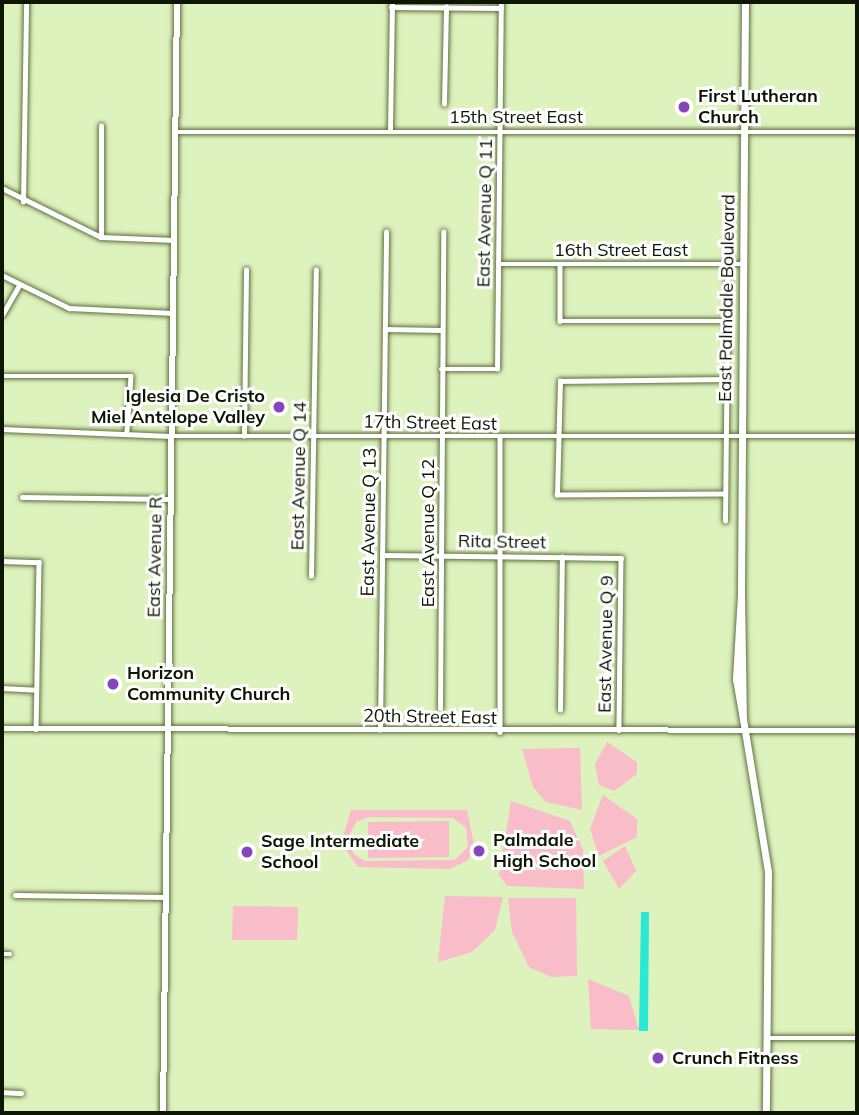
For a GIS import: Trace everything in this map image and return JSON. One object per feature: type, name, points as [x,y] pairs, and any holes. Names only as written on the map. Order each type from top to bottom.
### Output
[{"type":"highway","name":"East Palmdale Boulevard","points":[[743,719],[741,437],[745,2]]},
{"type":"highway","name":"East Palmdale Boulevard","points":[[741,594],[736,618],[736,679],[768,872],[766,1113]]},
{"type":"highway","points":[[736,618],[744,655]]},
{"type":"main road","name":"East Avenue R","points":[[163,1113],[177,2]]},
{"type":"street","points":[[23,202],[26,2]]},
{"type":"street","points":[[390,130],[391,4],[446,7],[501,5]]},
{"type":"street","name":"East Avenue Q 11","points":[[441,369],[497,369],[501,5]]},
{"type":"street","points":[[444,104],[446,7]]},
{"type":"street","points":[[101,126],[101,237]]},
{"type":"street","name":"15th Street East","points":[[176,132],[857,132]]},
{"type":"street","points":[[2,188],[23,202],[101,237],[174,240]]},
{"type":"street","name":"East Avenue Q 13","points":[[380,730],[386,232]]},
{"type":"street","name":"East Avenue Q 12","points":[[440,709],[443,232]]},
{"type":"street","name":"East Palmdale Boulevard","points":[[725,520],[727,237]]},
{"type":"street","name":"16th Street East","points":[[498,264],[743,264]]},
{"type":"street","points":[[560,264],[560,321],[727,321]]},
{"type":"street","points":[[244,436],[246,270]]},
{"type":"street","name":"East Avenue Q 14","points":[[312,576],[316,270]]},
{"type":"street","points":[[2,275],[19,285],[81,310],[173,313]]},
{"type":"street","points":[[2,315],[19,285]]},
{"type":"street","points":[[385,329],[441,330]]},
{"type":"street","points":[[2,376],[131,376],[127,431]]},
{"type":"street","points":[[725,494],[557,495],[560,380],[726,379]]},
{"type":"street","name":"17th Street East","points":[[2,429],[127,431],[171,436],[559,439],[857,436]]},
{"type":"street","points":[[500,438],[503,556],[500,732]]},
{"type":"street","points":[[22,497],[170,499]]},
{"type":"street","name":"Rita Street","points":[[382,555],[621,558]]},
{"type":"street","points":[[560,710],[562,557]]},
{"type":"street","name":"East Avenue Q 9","points":[[619,730],[621,558]]},
{"type":"street","points":[[2,561],[39,562],[36,729]]},
{"type":"street","points":[[2,688],[36,690]]},
{"type":"street","name":"20th Street East","points":[[2,728],[500,732],[857,730]]},
{"type":"street","points":[[15,895],[166,897]]},
{"type":"street","points":[[2,954],[10,954]]},
{"type":"street","points":[[766,1038],[857,1038]]},
{"type":"street","points":[[2,1093],[21,1093]]},
{"type":"shaded area","points":[[607,742],[637,762],[637,774],[614,791],[599,785],[595,764]]},
{"type":"shaded area","points":[[580,748],[582,810],[546,802],[533,787],[522,749]]},
{"type":"shaded area","points":[[603,795],[637,819],[637,837],[599,856],[590,829]]},
{"type":"shaded area","points":[[511,801],[570,821],[583,850],[584,889],[507,886],[499,875]]},
{"type":"shaded area","points":[[351,810],[467,810],[475,849],[467,861],[449,869],[358,867],[341,843]],"holes":[[[369,817],[453,818],[466,828],[468,847],[455,860],[364,861],[353,853],[348,838],[356,822]]]},
{"type":"shaded area","points":[[449,821],[449,857],[368,858],[368,822]]},
{"type":"shaded area","points":[[625,846],[636,871],[619,889],[603,861]]},
{"type":"shaded area","points":[[445,896],[503,897],[495,930],[472,952],[438,962]]},
{"type":"shaded area","points":[[508,898],[576,898],[577,976],[551,977],[529,967],[512,932]]},
{"type":"shaded area","points":[[233,906],[298,907],[297,940],[232,940]]},
{"type":"shaded area","points":[[588,979],[629,996],[639,1030],[591,1029]]},
{"type":"water","points":[[641,912],[649,912],[648,1031],[639,1031]]},
{"type":"place","name":"First Lutheran Church","points":[[684,107]]},
{"type":"place","name":"Iglesia De Cristo Miel Antelope Valley","points":[[279,407]]},
{"type":"place","name":"Horizon Community Church","points":[[113,684]]},
{"type":"place","name":"Palmdale High School","points":[[479,851]]},
{"type":"place","name":"Sage Intermediate School","points":[[247,852]]},
{"type":"place","name":"Crunch Fitness","points":[[658,1058]]}]
